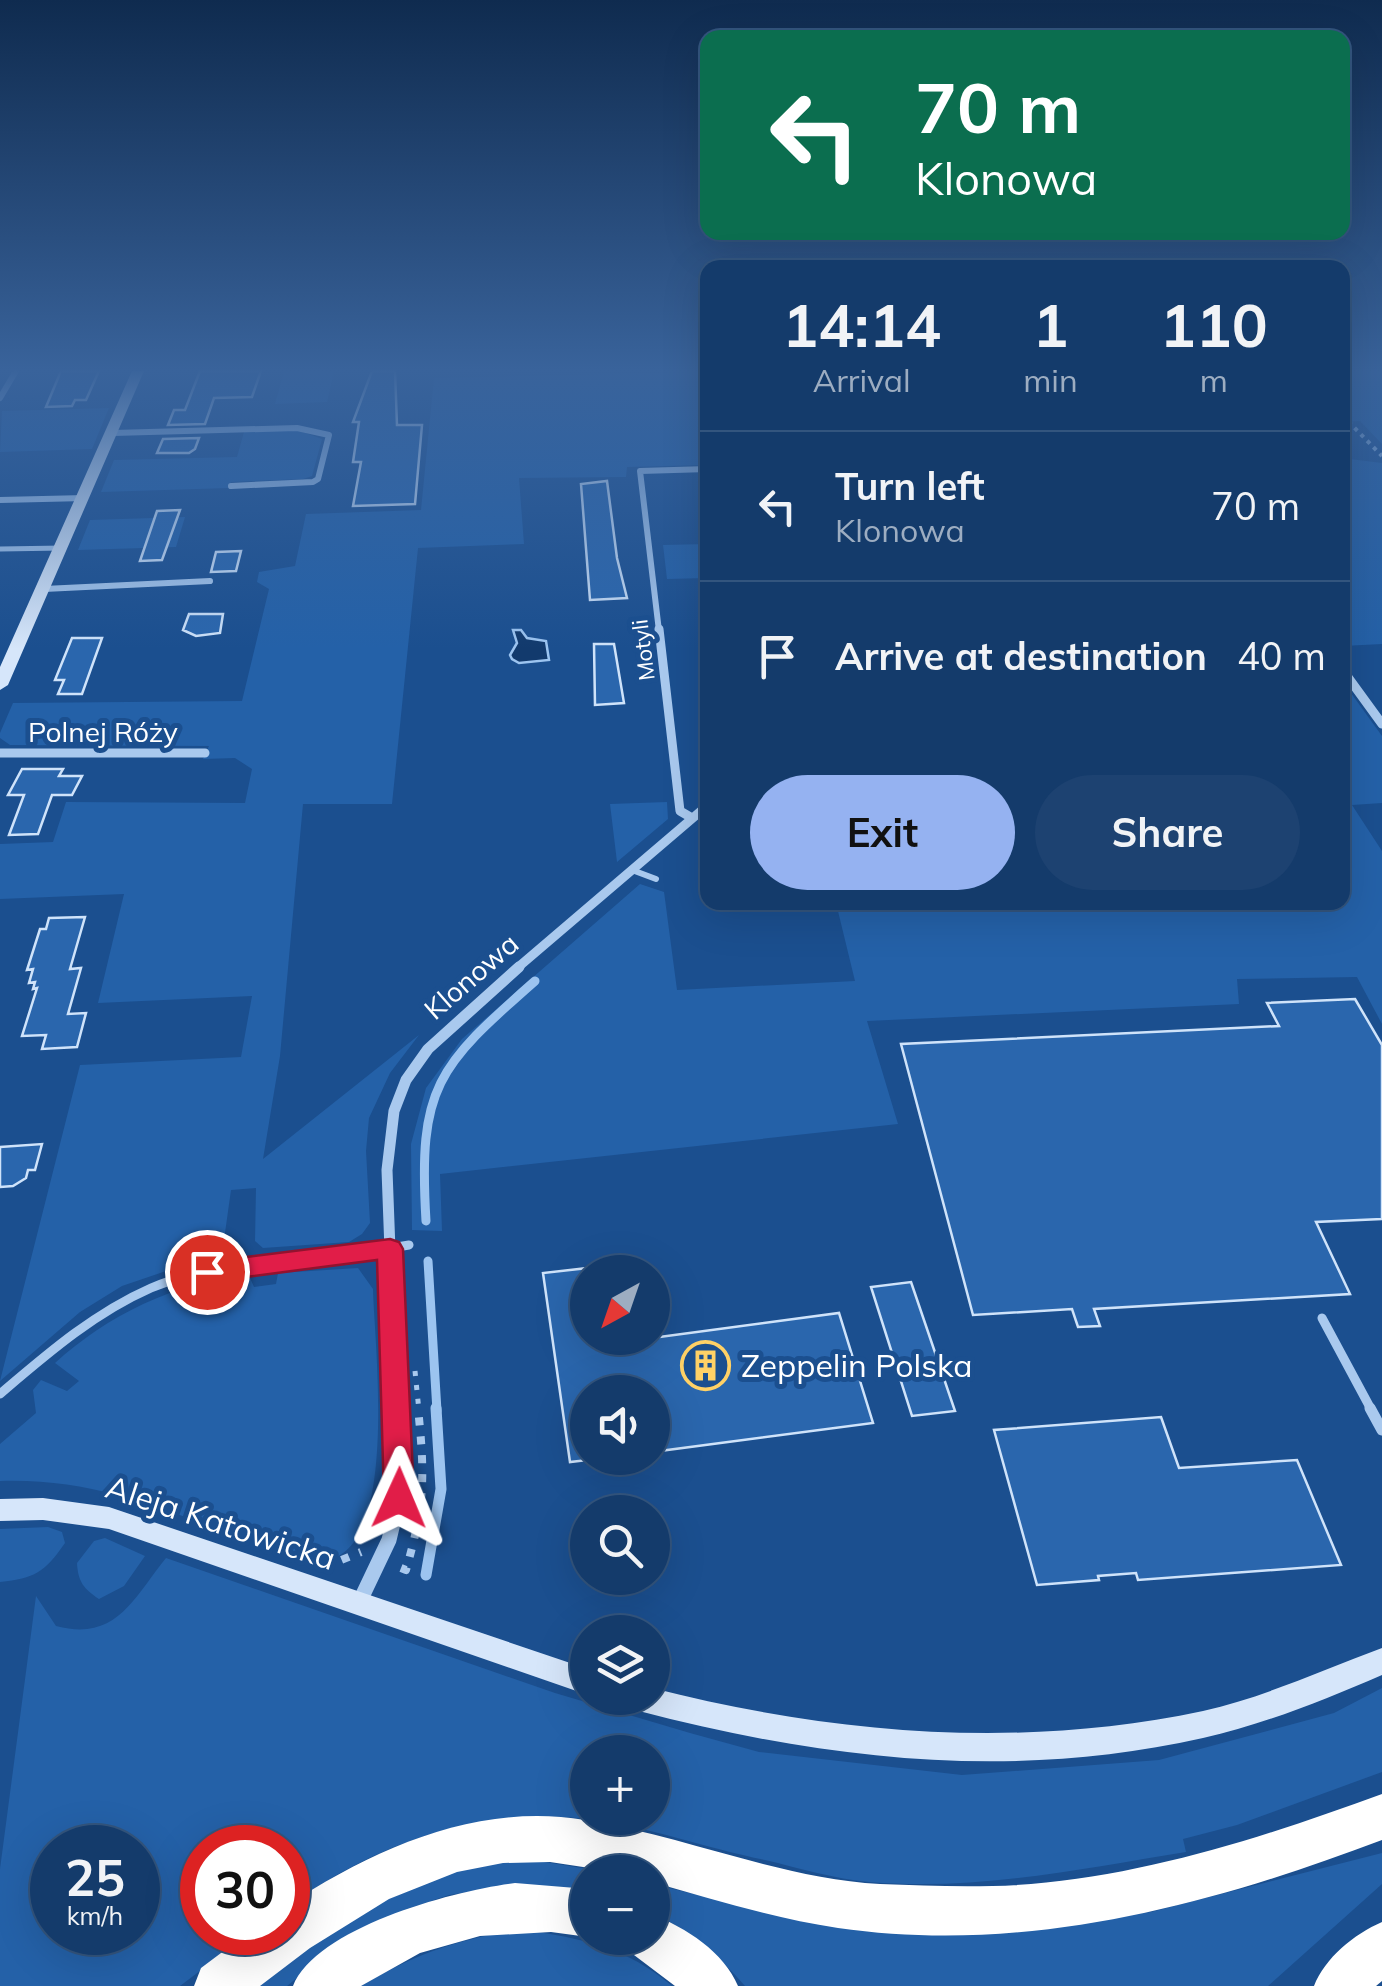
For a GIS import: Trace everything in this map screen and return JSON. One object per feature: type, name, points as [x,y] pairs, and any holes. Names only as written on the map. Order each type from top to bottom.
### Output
[{"type":"highway","points":[[219,1986],[288,1932],[388,1872],[446,1852],[495,1843],[549,1839],[608,1848],[798,1897],[878,1908],[1027,1909],[1183,1882],[1276,1858],[1382,1818]]},
{"type":"highway","points":[[318,1986],[410,1930],[460,1914],[511,1906],[570,1910]]},
{"type":"highway","points":[[1339,1986],[1382,1947]]},
{"type":"highway","points":[[670,1949],[713,1986]]},
{"type":"street","points":[[0,686],[100,464]]},
{"type":"street","points":[[232,486],[313,482],[318,479],[322,464]]},
{"type":"street","name":"Motyli","points":[[692,818],[680,811],[640,471],[700,470]]},
{"type":"street","points":[[0,500],[85,498]]},
{"type":"street","points":[[44,589],[210,582]]},
{"type":"street","points":[[1350,680],[1382,724]]},
{"type":"street","name":"Polnej Róży","points":[[0,753],[205,753]]},
{"type":"street","name":"Klonowa","points":[[358,1604],[390,1540],[399,1498],[387,1132],[394,1105],[414,1064],[452,1024],[700,812]]},
{"type":"street","name":"Aleja Katowicka","points":[[0,1510],[43,1509],[108,1518],[570,1676]]},
{"type":"street","points":[[670,1705],[801,1734],[862,1742],[1004,1748],[1110,1740],[1240,1715],[1312,1692],[1382,1661]]},
{"type":"lane","points":[[0,550],[63,548]]},
{"type":"lane","points":[[632,870],[656,879]]},
{"type":"lane","points":[[0,1394],[90,1320],[152,1287],[230,1267],[409,1245]]},
{"type":"lane","points":[[1322,1318],[1382,1430]]},
{"type":"shaded area","points":[[113,464],[315,464],[312,476],[303,479],[231,482],[229,488],[101,492]]},
{"type":"shaded area","points":[[426,464],[700,464],[627,467],[626,477],[519,478],[524,544],[418,548],[392,804],[303,804],[280,1056],[263,1159],[419,1035],[390,1073],[369,1118],[366,1151],[370,1223],[362,1234],[349,1242],[263,1248],[255,1241],[256,1188],[231,1190],[224,1240],[216,1254],[122,1286],[80,1312],[0,1381],[80,1065],[241,1057],[252,996],[98,1003],[124,894],[0,899],[0,844],[53,842],[66,802],[245,803],[252,769],[235,758],[203,759],[209,746],[10,745],[0,738],[0,733],[13,703],[242,701],[269,589],[257,582],[259,572],[295,566],[306,514],[421,510]]},
{"type":"shaded area","points":[[1350,464],[1382,464],[1382,644],[1350,646]]},
{"type":"shaded area","points":[[185,517],[176,547],[78,550],[90,520]]},
{"type":"shaded area","points":[[700,544],[700,578],[667,579],[663,545]]},
{"type":"shaded area","points":[[513,630],[521,630],[527,638],[546,641],[549,660],[519,663],[512,659],[510,655],[517,643]]},
{"type":"shaded area","points":[[1350,692],[1382,736],[1382,803],[1352,805],[1382,851],[1382,1024],[1357,977],[1237,979],[1239,1004],[867,1021],[898,1124],[440,1174],[442,1231],[412,1230],[411,1144],[426,1088],[462,1039],[640,884],[664,892],[677,990],[855,981],[838,910],[1350,910]]},
{"type":"shaded area","points":[[667,802],[668,819],[617,862],[610,804]]},
{"type":"shaded area","points":[[358,1268],[373,1289],[377,1450],[372,1494],[360,1531],[341,1554],[313,1560],[123,1497],[44,1482],[0,1481],[0,1444],[36,1413],[33,1390],[41,1380],[67,1391],[79,1381],[55,1363],[120,1316],[193,1286],[250,1278],[254,1287],[276,1284],[278,1273]]},
{"type":"shaded area","points":[[48,1527],[62,1532],[65,1543],[51,1561],[30,1576],[0,1582],[0,1529]]},
{"type":"shaded area","points":[[105,1538],[145,1556],[124,1586],[99,1599],[83,1584],[77,1563],[94,1541]]},
{"type":"shaded area","points":[[166,1558],[570,1697],[570,1715],[629,1715],[759,1752],[962,1775],[1159,1760],[1334,1713],[1382,1688],[1382,1772],[1237,1825],[1183,1839],[1186,1852],[1029,1877],[910,1884],[843,1878],[663,1835],[670,1835],[670,1735],[570,1735],[570,1818],[507,1818],[430,1834],[357,1864],[310,1892],[310,1825],[180,1825],[180,1955],[221,1955],[180,1986],[0,1986],[0,1869],[36,1596],[56,1626],[77,1629],[108,1622],[133,1602]]},
{"type":"shaded area","points":[[1382,1853],[1382,1884],[1268,1986],[745,1986],[702,1945],[670,1922],[670,1888],[766,1911],[1046,1925],[1151,1912]]},
{"type":"shaded area","points":[[532,1860],[570,1866],[570,1890],[493,1888],[449,1895],[404,1910],[320,1959],[287,1986],[246,1986],[290,1955],[310,1955],[310,1941],[389,1895],[440,1874]]},
{"type":"shaded area","points":[[525,1930],[565,1937],[570,1938],[570,1955],[623,1955],[672,1986],[361,1986],[400,1965],[481,1937]]},
{"type":"building","points":[[361,464],[419,464],[415,504],[353,506]]},
{"type":"building","points":[[607,481],[617,558],[627,598],[590,600],[581,484]]},
{"type":"building","points":[[180,510],[162,560],[140,561],[157,511]]},
{"type":"building","points":[[241,551],[236,571],[211,572],[216,552]]},
{"type":"building","points":[[189,614],[223,614],[220,633],[196,636],[183,630]]},
{"type":"building","points":[[72,638],[102,638],[82,694],[58,694],[64,680],[55,680]]},
{"type":"building","points":[[594,644],[614,644],[624,703],[595,705]]},
{"type":"building","points":[[22,769],[63,769],[59,776],[82,776],[72,795],[52,795],[38,834],[9,835],[24,795],[8,795]]},
{"type":"building","points":[[85,917],[70,969],[81,968],[68,1014],[86,1013],[77,1047],[42,1049],[46,1035],[22,1036],[37,988],[33,989],[35,982],[29,983],[33,969],[27,970],[40,929],[46,929],[49,918]]},
{"type":"building","points":[[1355,999],[1382,1045],[1382,1219],[1316,1222],[1350,1294],[1094,1309],[1100,1326],[1078,1327],[1072,1309],[973,1315],[901,1044],[1279,1026],[1267,1003]]},
{"type":"building","points":[[42,1144],[35,1170],[28,1170],[26,1178],[13,1186],[0,1187],[0,1147]]},
{"type":"building","name":"Zeppelin Polska","points":[[570,1270],[570,1355],[670,1355],[670,1336],[839,1313],[873,1423],[670,1450],[670,1375],[570,1375],[570,1462],[543,1273]]},
{"type":"building","points":[[911,1282],[955,1411],[912,1416],[871,1287]]},
{"type":"building","points":[[1161,1417],[1179,1468],[1297,1460],[1341,1565],[1138,1580],[1136,1573],[1037,1585],[994,1430]]},
{"type":"waterway","points":[[426,1221],[426,1139],[441,1083],[455,1059],[476,1036],[535,981]]},
{"type":"waterway","points":[[428,1261],[437,1411]]},
{"type":"waterway","points":[[426,1575],[441,1489],[436,1408]]},
{"type":"place","name":"Zeppelin Polska","points":[[706,1365]]},
{"type":"route","points":[[207,1272],[390,1249],[401,1470],[399,1498]]}]
